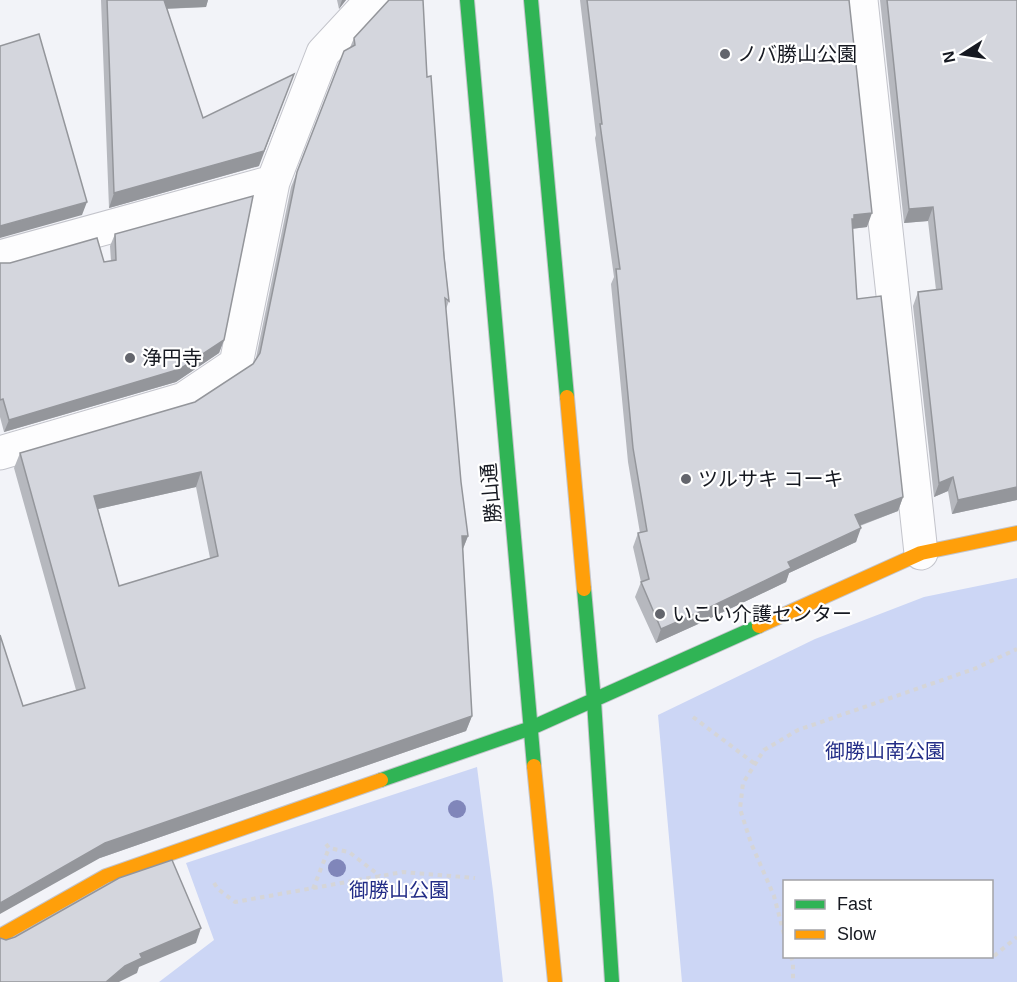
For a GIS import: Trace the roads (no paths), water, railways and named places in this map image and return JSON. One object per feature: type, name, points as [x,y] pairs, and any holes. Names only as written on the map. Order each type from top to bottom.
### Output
[{"type":"main road","name":"勝山通","points":[[467,0],[555,982]]},
{"type":"main road","points":[[531,0],[594,701],[612,982]]},
{"type":"main road","points":[[0,934],[106,876],[531,728],[921,553],[1017,533]]},
{"type":"street","points":[[0,453],[184,399],[236,364],[273,182],[323,53],[372,0]]},
{"type":"street","points":[[861,0],[921,553]]},
{"type":"street","points":[[0,257],[273,182]]},
{"type":"place","name":"ノバ勝山公園","points":[[725,54]]},
{"type":"place","name":"浄円寺","points":[[130,358]]},
{"type":"place","name":"ツルサキ コーキ","points":[[686,479]]},
{"type":"place","name":"いこい介護センター","points":[[660,614]]},
{"type":"park label","name":"御勝山南公園","points":[[885,751]]},
{"type":"park label","name":"御勝山公園","points":[[399,890]]}]
